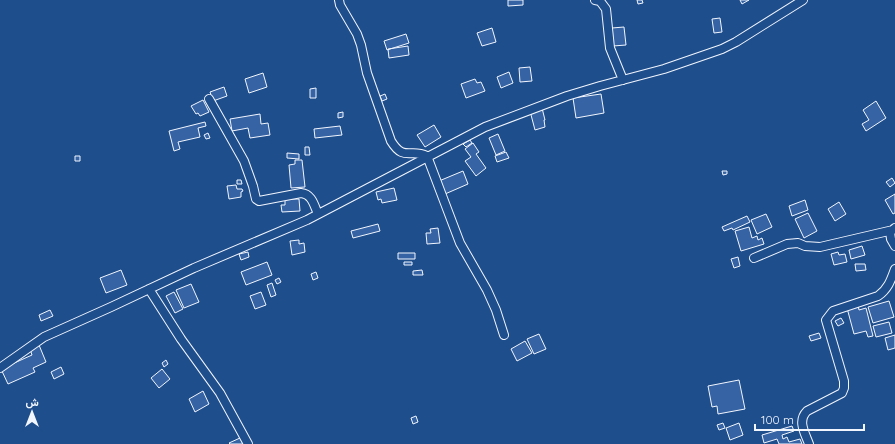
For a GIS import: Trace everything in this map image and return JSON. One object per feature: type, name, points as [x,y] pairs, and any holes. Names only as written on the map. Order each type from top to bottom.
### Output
[{"type":"street","points":[[338,0],[357,34],[367,73],[391,140],[396,148],[402,153],[417,153],[427,156]]},
{"type":"street","points":[[595,0],[600,1],[606,10],[610,48],[623,80]]},
{"type":"street","points":[[0,368],[44,337],[318,214],[485,126],[567,96],[664,69],[722,49],[736,42],[803,0]]},
{"type":"street","points":[[209,100],[244,161],[256,199],[259,201],[301,193],[306,194],[310,196],[318,214]]},
{"type":"street","points":[[427,156],[460,243],[487,290],[496,310],[504,335]]},
{"type":"street","points":[[894,229],[890,232],[891,239],[895,246]]},
{"type":"street","points":[[754,258],[787,244],[798,243],[805,246],[820,247],[894,229]]},
{"type":"street","points":[[809,444],[802,423],[803,415],[842,393],[844,388],[844,381],[826,320],[833,311],[878,296],[884,292],[889,286],[895,268]]},
{"type":"street","points":[[148,289],[180,340],[220,393],[248,444]]},
{"type":"building","points":[[508,0],[523,0],[523,5],[508,6]]},
{"type":"building","points":[[637,0],[642,0],[643,3],[638,4]]},
{"type":"building","points":[[740,0],[749,0],[742,4]]},
{"type":"building","points":[[720,18],[722,32],[714,33],[712,19]]},
{"type":"building","points":[[624,27],[626,45],[613,46],[612,28]]},
{"type":"building","points":[[492,28],[496,42],[482,46],[477,33]]},
{"type":"building","points":[[406,34],[409,43],[387,50],[384,41]]},
{"type":"building","points":[[408,46],[409,55],[389,58],[388,49]]},
{"type":"building","points":[[530,67],[532,81],[520,82],[519,68]]},
{"type":"building","points":[[509,72],[513,83],[501,88],[497,77]]},
{"type":"building","points":[[263,73],[267,87],[249,93],[245,79]]},
{"type":"building","points":[[475,79],[477,83],[481,82],[485,91],[466,98],[461,84]]},
{"type":"building","points":[[224,87],[227,96],[213,101],[210,92]]},
{"type":"building","points":[[316,88],[316,98],[310,98],[310,89]]},
{"type":"building","points":[[385,94],[387,99],[382,101],[380,96]]},
{"type":"building","points":[[601,94],[604,113],[576,118],[573,98]]},
{"type":"building","points":[[203,100],[209,112],[200,116],[198,113],[196,114],[191,106]]},
{"type":"building","points":[[876,101],[886,118],[866,131],[862,124],[869,120],[863,110]]},
{"type":"building","points":[[542,108],[545,127],[535,130],[530,111]]},
{"type":"building","points":[[343,112],[343,117],[338,118],[338,113]]},
{"type":"building","points":[[260,114],[261,124],[268,123],[270,135],[250,138],[248,128],[232,131],[230,119]]},
{"type":"building","points":[[205,122],[206,126],[198,128],[200,137],[178,142],[180,149],[174,151],[169,131]]},
{"type":"building","points":[[434,125],[441,137],[425,147],[417,135]]},
{"type":"building","points":[[340,126],[342,135],[315,138],[314,129]]},
{"type":"building","points":[[208,133],[210,138],[206,139],[204,135]]},
{"type":"building","points":[[498,134],[505,151],[496,155],[489,138]]},
{"type":"building","points":[[470,140],[472,143],[466,147],[463,144]]},
{"type":"building","points":[[473,143],[479,152],[476,154],[486,168],[476,176],[465,161],[471,157],[465,149]]},
{"type":"building","points":[[305,147],[309,147],[310,155],[305,155]]},
{"type":"building","points":[[506,152],[509,158],[497,162],[495,156]]},
{"type":"building","points":[[287,153],[299,154],[299,159],[287,158]]},
{"type":"building","points":[[75,156],[80,156],[80,161],[75,161]]},
{"type":"building","points":[[295,160],[302,160],[305,187],[291,188],[289,165],[295,164]]},
{"type":"building","points":[[463,171],[468,184],[445,194],[439,181]]},
{"type":"building","points":[[722,171],[727,171],[727,174],[723,175]]},
{"type":"building","points":[[892,178],[895,183],[890,187],[886,182]]},
{"type":"building","points":[[237,180],[241,180],[242,184],[237,184]]},
{"type":"building","points":[[236,185],[237,189],[242,189],[243,191],[241,192],[241,197],[229,199],[227,186]]},
{"type":"building","points":[[394,188],[397,200],[382,203],[381,199],[378,200],[376,192]]},
{"type":"building","points":[[895,194],[895,213],[893,214],[885,200]]},
{"type":"building","points":[[285,199],[299,199],[300,211],[282,212],[281,205],[285,205]]},
{"type":"building","points":[[805,200],[808,210],[792,216],[789,206]]},
{"type":"building","points":[[839,202],[846,214],[835,221],[828,209]]},
{"type":"building","points":[[808,213],[817,231],[804,238],[795,219]]},
{"type":"building","points":[[766,214],[772,227],[757,234],[751,220]]},
{"type":"building","points":[[747,216],[750,222],[733,230],[732,228],[724,231],[722,227]]},
{"type":"building","points":[[378,224],[380,231],[353,238],[351,231]]},
{"type":"building","points":[[749,227],[752,238],[757,236],[758,240],[762,238],[764,244],[741,251],[735,231]]},
{"type":"building","points":[[438,228],[440,243],[427,244],[426,233],[431,233],[430,229]]},
{"type":"building","points":[[299,240],[299,244],[304,243],[305,252],[292,255],[290,241]]},
{"type":"building","points":[[862,246],[865,255],[851,259],[849,250]]},
{"type":"building","points":[[248,252],[249,257],[241,260],[239,254]]},
{"type":"building","points":[[838,252],[839,255],[845,254],[847,262],[834,265],[831,254]]},
{"type":"building","points":[[398,253],[415,253],[415,259],[398,259]]},
{"type":"building","points":[[738,257],[740,266],[734,268],[731,259]]},
{"type":"building","points":[[267,262],[272,275],[246,285],[241,272]]},
{"type":"building","points":[[404,262],[412,262],[412,265],[404,265]]},
{"type":"building","points":[[855,264],[865,264],[866,270],[856,271]]},
{"type":"building","points":[[121,270],[127,285],[106,293],[100,278]]},
{"type":"building","points":[[422,270],[423,275],[413,275],[413,271]]},
{"type":"building","points":[[316,272],[318,278],[313,280],[311,274]]},
{"type":"building","points":[[279,278],[281,282],[277,284],[275,280]]},
{"type":"building","points":[[272,283],[276,295],[271,297],[267,285]]},
{"type":"building","points":[[191,284],[199,302],[184,308],[176,290]]},
{"type":"building","points":[[174,292],[183,309],[175,313],[166,296]]},
{"type":"building","points":[[261,292],[266,305],[255,309],[250,296]]},
{"type":"building","points":[[889,301],[894,317],[873,323],[868,307]]},
{"type":"building","points":[[858,305],[859,310],[866,308],[873,336],[868,337],[866,331],[854,334],[847,308]]},
{"type":"building","points":[[50,310],[53,316],[41,321],[39,315]]},
{"type":"building","points":[[841,318],[844,323],[838,326],[835,321]]},
{"type":"building","points":[[889,322],[892,333],[876,337],[873,326]]},
{"type":"building","points":[[819,333],[821,338],[811,341],[809,336]]},
{"type":"building","points":[[539,334],[546,349],[534,354],[527,339]]},
{"type":"building","points":[[895,335],[895,348],[888,350],[885,338]]},
{"type":"building","points":[[525,341],[532,353],[517,361],[511,349]]},
{"type":"building","points":[[39,345],[46,362],[33,368],[35,372],[8,384],[1,369],[32,355],[30,349]]},
{"type":"building","points":[[166,360],[168,364],[164,367],[162,363]]},
{"type":"building","points":[[61,367],[64,374],[54,379],[51,372]]},
{"type":"building","points":[[162,369],[170,379],[159,388],[151,378]]},
{"type":"building","points":[[739,380],[745,409],[718,414],[717,406],[712,407],[708,386]]},
{"type":"building","points":[[203,391],[209,404],[195,412],[189,399]]},
{"type":"building","points":[[416,416],[418,422],[413,424],[411,418]]},
{"type":"building","points":[[723,423],[725,428],[719,430],[717,425]]},
{"type":"building","points":[[739,423],[743,435],[730,440],[726,428]]},
{"type":"building","points":[[792,426],[794,431],[782,435],[783,439],[787,437],[789,442],[800,439],[802,444],[779,444],[777,439],[764,443],[762,435]]},
{"type":"building","points":[[240,438],[243,444],[229,443]]}]
